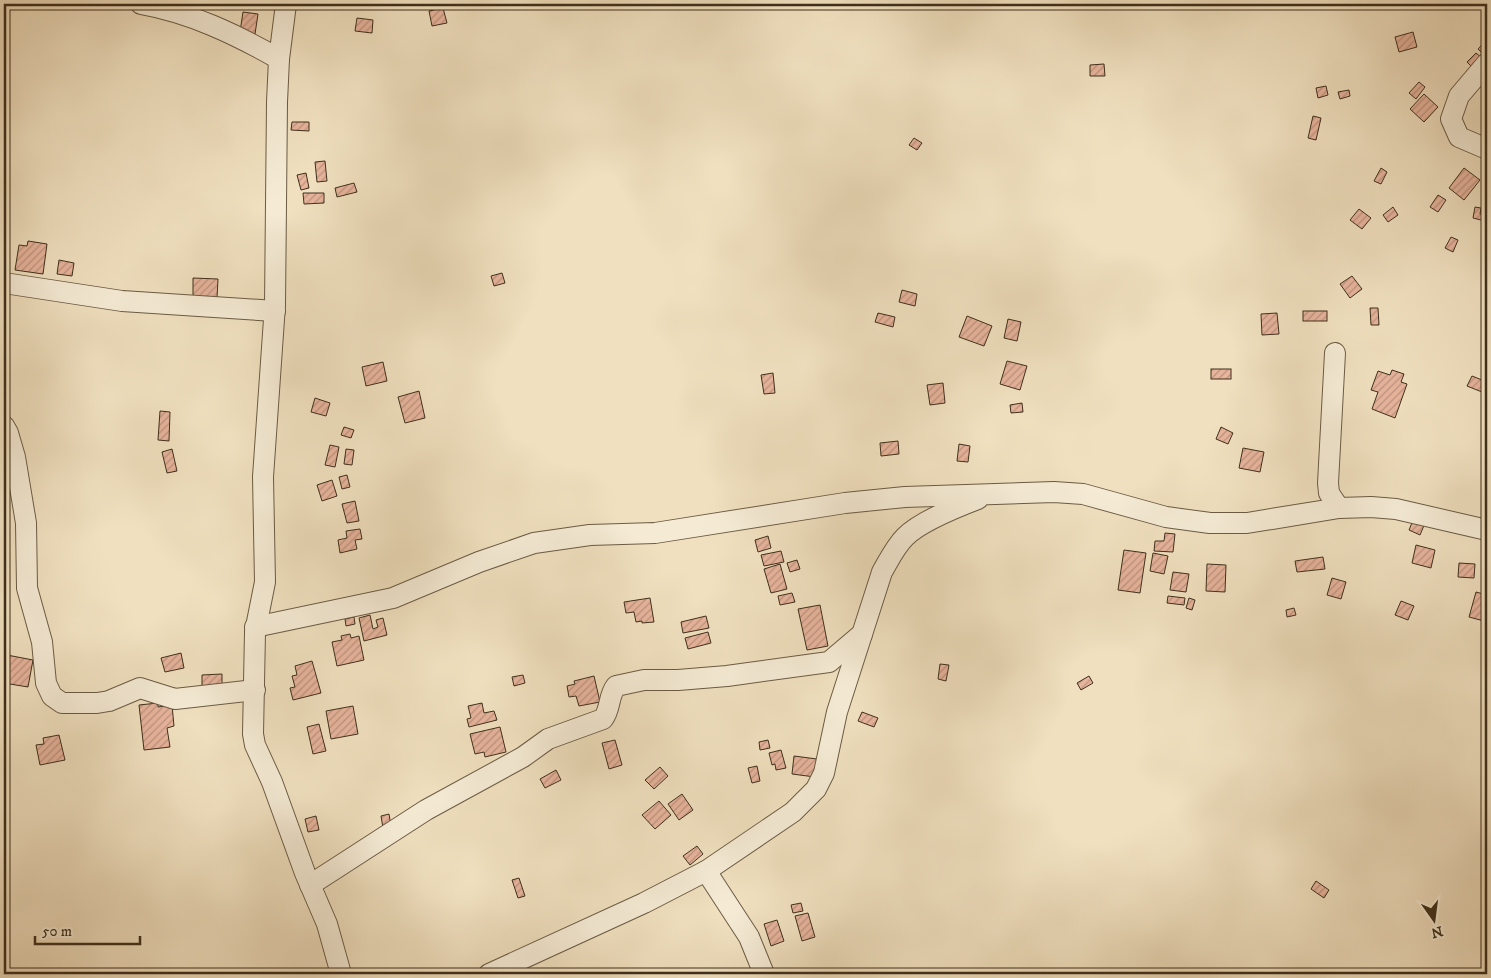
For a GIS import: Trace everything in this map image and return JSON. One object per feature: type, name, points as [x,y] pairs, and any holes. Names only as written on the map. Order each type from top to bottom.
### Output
[{"type":"street","points":[[141,4],[193,17],[233,33],[279,59]]},
{"type":"street","points":[[286,4],[279,59],[275,154],[275,311],[263,476],[265,582],[255,627],[253,734],[255,745],[272,782],[326,924],[341,974]]},
{"type":"street","points":[[1487,63],[1459,96],[1451,119],[1460,136],[1487,149]]},
{"type":"street","points":[[4,283],[122,301],[275,311]]},
{"type":"street","points":[[1335,353],[1328,483],[1329,493],[1340,508]]},
{"type":"street","points":[[4,426],[15,457],[26,523],[27,588],[42,642],[46,683],[52,696],[62,703],[75,704],[109,701],[140,688],[175,699],[255,690]]},
{"type":"street","points":[[255,627],[393,598],[479,562],[534,543],[590,535],[655,533],[845,502],[946,495],[1054,492],[1083,494],[1166,517],[1210,523],[1272,520],[1340,508],[1396,508],[1487,530]]},
{"type":"street","points":[[489,974],[644,903],[706,871],[793,812],[816,789],[824,773],[837,712],[864,633],[882,572],[893,552],[906,536],[966,504],[992,494]]},
{"type":"street","points":[[310,886],[426,810],[517,761],[548,739],[603,719],[608,712],[612,692],[616,686],[644,680],[678,680],[727,676],[829,662],[864,633]]},
{"type":"street","points":[[706,871],[749,937],[764,974]]},
{"type":"building","points":[[443,8],[447,23],[432,26],[429,11]]},
{"type":"building","points":[[243,12],[258,14],[255,34],[240,32]]},
{"type":"building","points":[[357,18],[373,20],[372,33],[355,31]]},
{"type":"building","points":[[1413,32],[1417,47],[1399,52],[1395,37]]},
{"type":"building","points":[[1487,39],[1487,54],[1485,56],[1478,49]]},
{"type":"building","points":[[1476,53],[1482,58],[1473,68],[1467,62]]},
{"type":"building","points":[[1104,64],[1105,76],[1090,76],[1090,65]]},
{"type":"building","points":[[1419,82],[1425,87],[1416,99],[1409,93]]},
{"type":"building","points":[[1326,86],[1328,95],[1318,98],[1316,88]]},
{"type":"building","points":[[1349,90],[1350,96],[1340,99],[1338,92]]},
{"type":"building","points":[[1424,94],[1438,107],[1424,122],[1410,109]]},
{"type":"building","points":[[1313,116],[1321,118],[1316,140],[1308,138]]},
{"type":"building","points":[[292,122],[309,122],[309,131],[291,130]]},
{"type":"building","points":[[914,138],[922,143],[917,150],[909,145]]},
{"type":"building","points":[[325,161],[327,181],[317,182],[315,162]]},
{"type":"building","points":[[1381,168],[1387,172],[1381,184],[1374,181]]},
{"type":"building","points":[[1464,168],[1480,180],[1464,200],[1449,188]]},
{"type":"building","points":[[306,173],[309,188],[301,190],[297,175]]},
{"type":"building","points":[[354,183],[357,192],[337,197],[335,188]]},
{"type":"building","points":[[303,193],[324,193],[324,203],[304,204]]},
{"type":"building","points":[[1438,195],[1446,200],[1438,212],[1430,207]]},
{"type":"building","points":[[1393,207],[1398,215],[1388,222],[1383,215]]},
{"type":"building","points":[[1475,207],[1481,208],[1480,214],[1487,215],[1485,221],[1473,218]]},
{"type":"building","points":[[1359,209],[1371,218],[1362,229],[1350,220]]},
{"type":"building","points":[[1451,237],[1458,240],[1453,252],[1445,248]]},
{"type":"building","points":[[28,241],[47,244],[43,274],[15,270],[19,245],[27,246]]},
{"type":"building","points":[[59,260],[74,263],[72,276],[57,274]]},
{"type":"building","points":[[502,273],[505,283],[494,286],[491,276]]},
{"type":"building","points":[[1352,276],[1362,289],[1350,298],[1340,284]]},
{"type":"building","points":[[193,278],[218,279],[217,298],[193,297]]},
{"type":"building","points":[[902,290],[917,294],[915,306],[899,302]]},
{"type":"building","points":[[1370,308],[1378,308],[1379,325],[1371,325]]},
{"type":"building","points":[[1303,311],[1327,311],[1327,321],[1303,321]]},
{"type":"building","points":[[878,313],[895,317],[893,327],[875,322]]},
{"type":"building","points":[[1277,313],[1279,334],[1262,335],[1261,314]]},
{"type":"building","points":[[967,316],[992,326],[984,346],[959,337]]},
{"type":"building","points":[[1008,319],[1021,322],[1017,341],[1004,338]]},
{"type":"building","points":[[1007,361],[1027,366],[1020,390],[1000,384]]},
{"type":"building","points":[[383,362],[387,381],[366,386],[362,367]]},
{"type":"building","points":[[1211,369],[1231,369],[1231,379],[1211,379]]},
{"type":"building","points":[[1392,370],[1404,374],[1401,382],[1407,384],[1395,418],[1372,409],[1378,392],[1371,390],[1378,371],[1390,375]]},
{"type":"building","points":[[773,373],[775,393],[764,394],[761,375]]},
{"type":"building","points":[[1472,376],[1487,382],[1487,394],[1467,386]]},
{"type":"building","points":[[943,383],[945,403],[930,405],[927,385]]},
{"type":"building","points":[[419,391],[425,418],[405,423],[398,397]]},
{"type":"building","points":[[315,398],[330,403],[326,416],[311,412]]},
{"type":"building","points":[[1022,403],[1023,412],[1011,413],[1010,405]]},
{"type":"building","points":[[160,411],[170,412],[169,441],[158,440]]},
{"type":"building","points":[[344,427],[354,430],[351,438],[341,435]]},
{"type":"building","points":[[1221,427],[1233,433],[1228,444],[1216,439]]},
{"type":"building","points":[[898,441],[899,454],[881,456],[880,443]]},
{"type":"building","points":[[959,444],[970,446],[968,462],[957,461]]},
{"type":"building","points":[[330,445],[339,447],[335,467],[325,465]]},
{"type":"building","points":[[1243,448],[1264,452],[1260,472],[1239,468]]},
{"type":"building","points":[[172,449],[177,471],[167,473],[162,452]]},
{"type":"building","points":[[346,449],[354,450],[352,465],[344,464]]},
{"type":"building","points":[[347,475],[350,487],[342,489],[339,477]]},
{"type":"building","points":[[332,480],[337,496],[322,501],[317,485]]},
{"type":"building","points":[[355,501],[359,521],[347,523],[342,504]]},
{"type":"building","points":[[1414,518],[1425,523],[1420,535],[1409,530]]},
{"type":"building","points":[[360,529],[362,539],[355,540],[357,549],[340,553],[338,540],[347,538],[346,531]]},
{"type":"building","points":[[1165,533],[1175,534],[1173,552],[1154,551],[1155,541],[1164,541]]},
{"type":"building","points":[[768,536],[771,548],[758,552],[755,540]]},
{"type":"building","points":[[1416,545],[1435,550],[1431,568],[1412,563]]},
{"type":"building","points":[[1124,550],[1146,553],[1140,593],[1118,590]]},
{"type":"building","points":[[781,551],[784,562],[764,566],[761,555]]},
{"type":"building","points":[[1153,553],[1168,556],[1164,574],[1150,571]]},
{"type":"building","points":[[1323,557],[1325,569],[1297,572],[1295,561]]},
{"type":"building","points":[[797,560],[800,569],[790,572],[787,563]]},
{"type":"building","points":[[1459,563],[1475,564],[1474,578],[1458,577]]},
{"type":"building","points":[[780,564],[787,589],[771,593],[764,569]]},
{"type":"building","points":[[1207,564],[1226,565],[1225,592],[1206,591]]},
{"type":"building","points":[[1173,572],[1189,574],[1186,592],[1170,590]]},
{"type":"building","points":[[1332,578],[1346,582],[1341,599],[1327,595]]},
{"type":"building","points":[[1476,592],[1487,595],[1484,621],[1469,617]]},
{"type":"building","points":[[792,593],[795,602],[780,605],[778,596]]},
{"type":"building","points":[[1168,596],[1185,598],[1184,605],[1167,603]]},
{"type":"building","points":[[650,598],[654,622],[636,622],[634,612],[626,613],[624,602]]},
{"type":"building","points":[[1189,598],[1195,600],[1192,610],[1186,608]]},
{"type":"building","points":[[1401,601],[1414,606],[1408,620],[1395,615]]},
{"type":"building","points":[[820,605],[828,646],[807,650],[798,609]]},
{"type":"building","points":[[1294,608],[1296,615],[1287,617],[1286,610]]},
{"type":"building","points":[[370,615],[373,629],[378,627],[376,620],[383,618],[387,635],[364,641],[359,618]]},
{"type":"building","points":[[706,616],[709,628],[683,633],[681,622]]},
{"type":"building","points":[[354,617],[355,624],[346,626],[345,619]]},
{"type":"building","points":[[708,632],[711,643],[688,649],[685,638]]},
{"type":"building","points":[[350,634],[351,638],[359,636],[364,660],[337,666],[332,642],[342,640],[341,636]]},
{"type":"building","points":[[181,653],[184,668],[165,672],[161,658]]},
{"type":"building","points":[[7,655],[33,660],[28,687],[4,683]]},
{"type":"building","points":[[312,661],[321,693],[293,700],[290,688],[295,687],[292,676],[297,675],[295,666]]},
{"type":"building","points":[[940,664],[949,665],[946,681],[938,679]]},
{"type":"building","points":[[222,674],[222,686],[202,687],[202,675]]},
{"type":"building","points":[[523,675],[525,683],[514,686],[512,677]]},
{"type":"building","points":[[594,676],[600,702],[579,706],[576,696],[569,697],[567,686],[575,684],[574,681]]},
{"type":"building","points":[[1089,676],[1093,683],[1081,690],[1077,683]]},
{"type":"building","points":[[158,703],[158,707],[172,705],[174,726],[167,728],[170,747],[144,750],[139,705]]},
{"type":"building","points":[[482,703],[484,713],[494,711],[497,720],[469,727],[467,719],[471,718],[468,706]]},
{"type":"building","points":[[353,706],[358,734],[331,739],[326,711]]},
{"type":"building","points":[[862,712],[878,718],[874,727],[858,721]]},
{"type":"building","points":[[319,724],[326,751],[313,754],[307,727]]},
{"type":"building","points":[[500,727],[506,752],[485,757],[484,752],[475,754],[470,734]]},
{"type":"building","points":[[59,735],[65,760],[40,765],[36,745],[44,744],[43,738]]},
{"type":"building","points":[[615,740],[622,765],[609,769],[602,743]]},
{"type":"building","points":[[768,740],[770,748],[760,750],[759,742]]},
{"type":"building","points":[[781,750],[786,768],[776,770],[775,764],[772,765],[769,753]]},
{"type":"building","points":[[794,756],[817,759],[815,777],[792,774]]},
{"type":"building","points":[[757,766],[760,781],[752,783],[748,768]]},
{"type":"building","points":[[660,767],[668,776],[654,789],[645,780]]},
{"type":"building","points":[[556,770],[561,780],[545,788],[540,779]]},
{"type":"building","points":[[682,794],[693,810],[679,820],[668,804]]},
{"type":"building","points":[[659,801],[671,815],[655,829],[642,815]]},
{"type":"building","points":[[389,814],[391,826],[383,828],[381,816]]},
{"type":"building","points":[[316,816],[319,830],[308,832],[305,819]]},
{"type":"building","points":[[697,846],[703,854],[690,865],[683,856]]},
{"type":"building","points":[[519,878],[525,896],[518,898],[512,880]]},
{"type":"building","points":[[1316,881],[1329,890],[1324,898],[1311,889]]},
{"type":"building","points":[[801,903],[803,911],[793,913],[791,905]]},
{"type":"building","points":[[808,913],[815,937],[802,941],[795,916]]},
{"type":"building","points":[[777,920],[784,941],[771,946],[764,924]]}]
